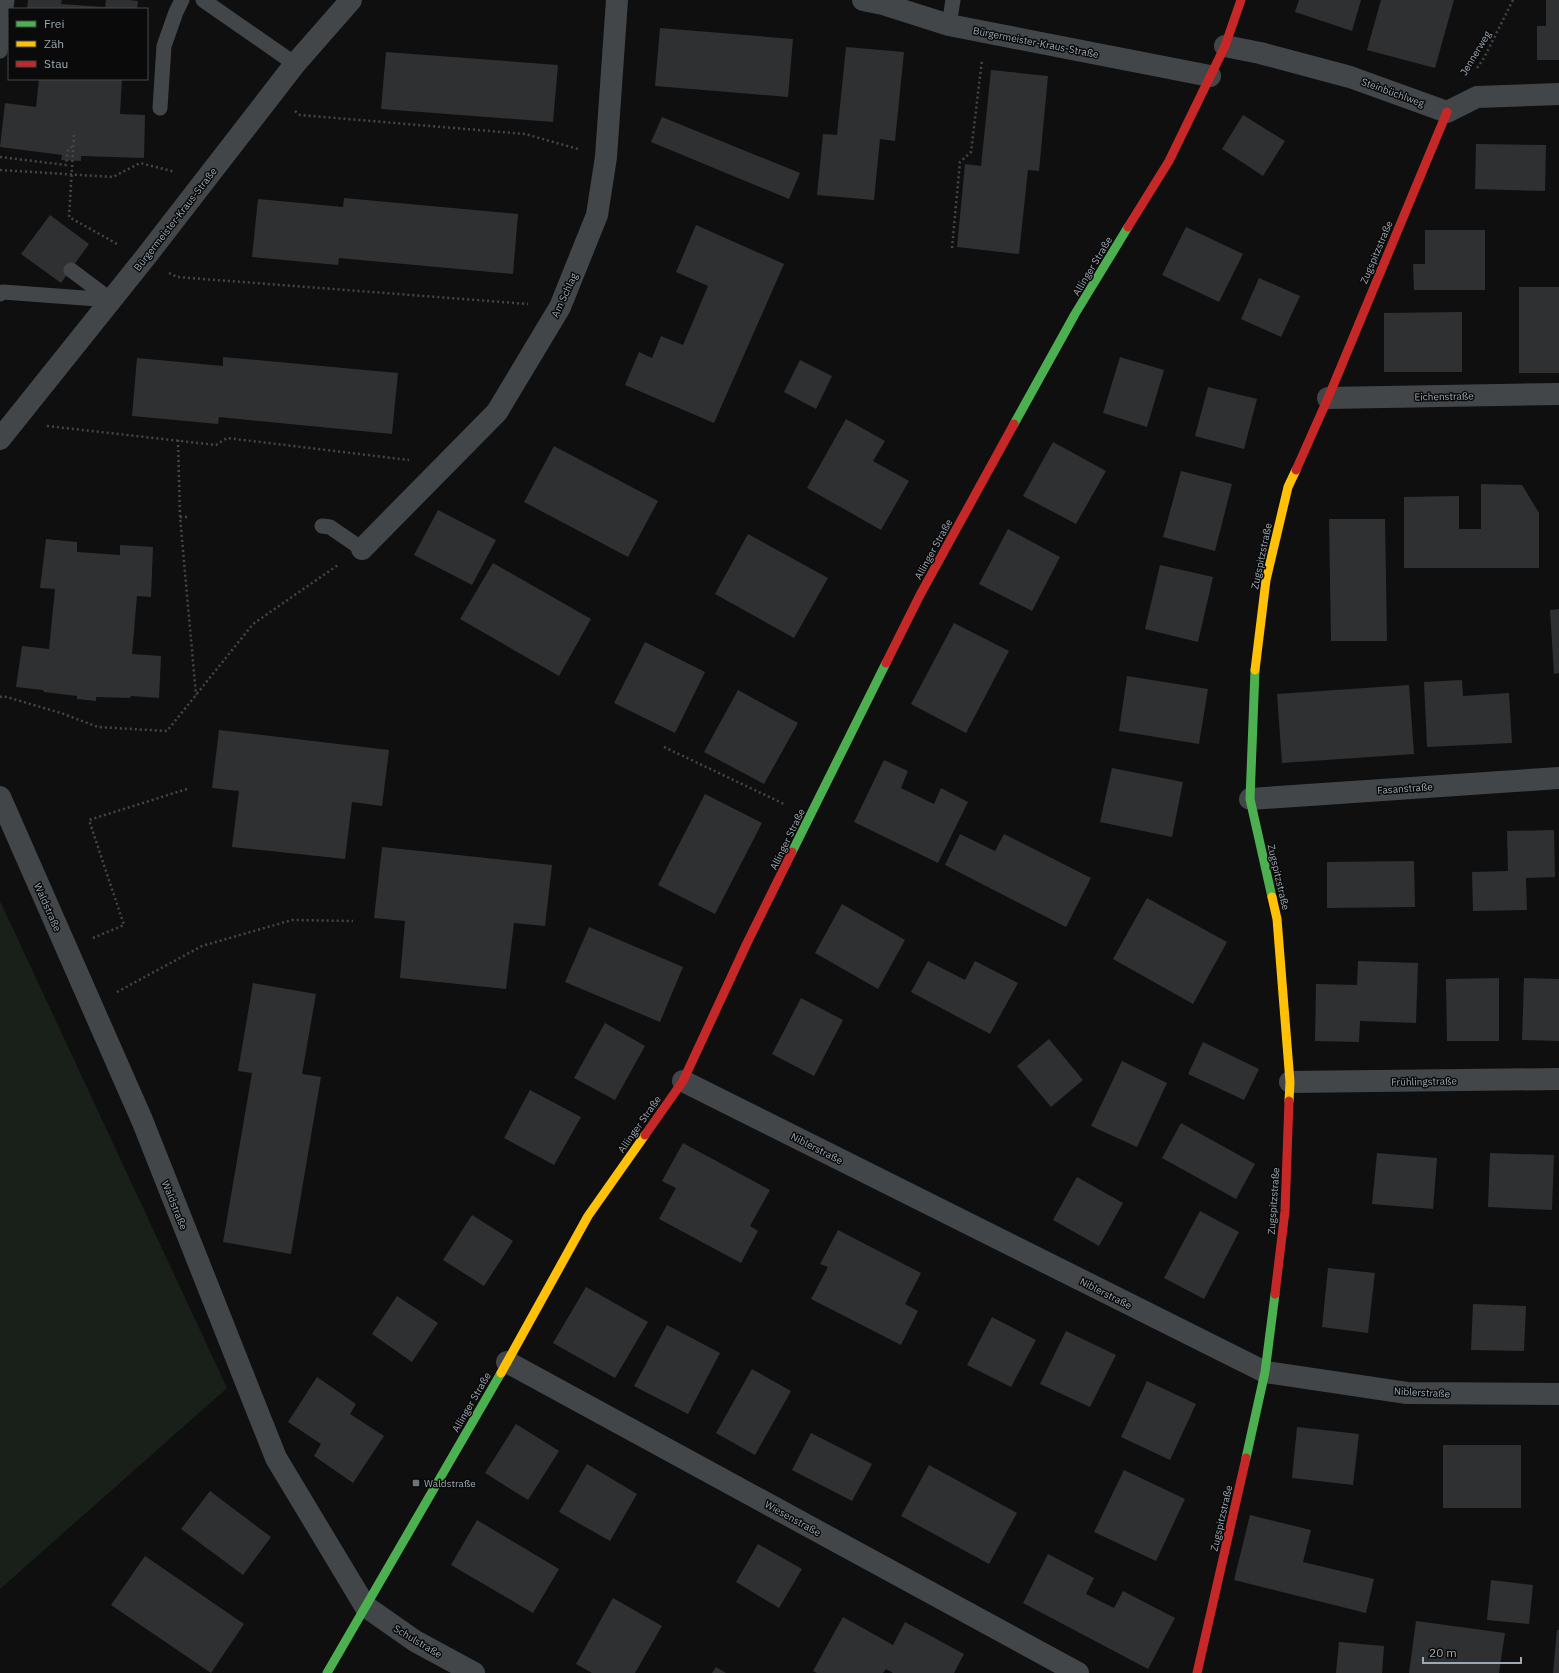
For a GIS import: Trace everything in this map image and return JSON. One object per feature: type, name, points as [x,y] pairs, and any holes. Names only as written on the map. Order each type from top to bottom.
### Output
[{"type":"street","name":"Bürgermeister-Kraus-Straße","points":[[7,431],[144,259],[271,94],[349,0]]},
{"type":"street","name":"Am Schlag","points":[[362,549],[497,412],[560,307],[597,215],[606,157],[617,0]]},
{"type":"street","name":"Bürgermeister-Kraus-Straße","points":[[863,0],[949,25],[1210,76]]},
{"type":"street","name":"Allinger Straße","points":[[327,1673],[507,1362],[588,1216],[683,1081],[747,943],[920,595],[1075,314],[1169,161],[1225,46],[1241,0]]},
{"type":"street","name":"Steinbüchlweg","points":[[1225,46],[1260,53],[1350,77],[1447,112]]},
{"type":"street","points":[[1447,112],[1477,97],[1559,94]]},
{"type":"street","name":"Zugspitzstraße","points":[[1197,1673],[1265,1372],[1285,1211],[1290,1082],[1277,919],[1250,799],[1253,683],[1266,580],[1288,487],[1328,398],[1447,112]]},
{"type":"street","name":"Eichenstraße","points":[[1328,398],[1559,394]]},
{"type":"street","name":"Fasanstraße","points":[[1250,799],[1559,778]]},
{"type":"street","name":"Waldstraße","points":[[0,796],[142,1120],[276,1458],[365,1606]]},
{"type":"street","name":"Frühlingstraße","points":[[1290,1082],[1559,1079]]},
{"type":"street","name":"Niblerstraße","points":[[683,1081],[1265,1372],[1407,1393],[1559,1394]]},
{"type":"street","name":"Wiesenstraße","points":[[507,1362],[1078,1673]]},
{"type":"street","name":"Schulstraße","points":[[365,1606],[415,1641],[474,1673]]},
{"type":"lane","points":[[0,51],[7,0]]},
{"type":"lane","points":[[160,108],[164,46],[176,12],[182,0]]},
{"type":"lane","points":[[203,0],[295,64]]},
{"type":"lane","points":[[949,25],[952,0]]},
{"type":"lane","points":[[71,270],[111,300]]},
{"type":"lane","points":[[0,294],[4,292],[111,300]]},
{"type":"lane","points":[[322,526],[330,527],[362,549]]},
{"type":"path","name":"Jennerweg","points":[[1476,70],[1484,58],[1513,0]]},
{"type":"path","points":[[952,248],[960,162],[971,152],[985,32]]},
{"type":"path","points":[[271,94],[300,114],[524,134],[606,157]]},
{"type":"path","points":[[74,135],[69,217],[177,277],[560,307]]},
{"type":"path","points":[[0,158],[66,165],[68,149],[73,146]]},
{"type":"path","points":[[0,170],[113,177],[140,163],[173,171],[198,189]]},
{"type":"path","points":[[7,431],[178,440],[216,445],[227,438],[408,459],[432,477]]},
{"type":"path","points":[[178,440],[180,516],[196,695]]},
{"type":"path","points":[[180,516],[187,517]]},
{"type":"path","points":[[0,697],[3,696],[61,713],[98,727],[167,731],[253,624],[362,549]]},
{"type":"path","points":[[664,747],[810,816]]},
{"type":"path","points":[[67,949],[124,925],[88,820],[187,789]]},
{"type":"path","points":[[91,1005],[202,946],[292,920],[353,921]]},
{"type":"shaded area","points":[[0,901],[227,1388],[0,1589]]},
{"type":"building","points":[[28,0],[62,0],[61,4],[105,7],[106,0],[138,1],[137,8],[27,8]]},
{"type":"building","points":[[1299,0],[1361,0],[1352,31],[1295,12]]},
{"type":"building","points":[[1381,0],[1454,0],[1435,68],[1367,50]]},
{"type":"building","points":[[1546,0],[1559,0],[1559,60],[1537,60],[1537,26],[1546,26]]},
{"type":"building","points":[[660,28],[793,39],[788,97],[655,86]]},
{"type":"building","points":[[846,47],[904,52],[895,141],[880,139],[874,200],[817,195],[823,134],[837,135]]},
{"type":"building","points":[[386,52],[558,65],[553,122],[381,109]]},
{"type":"building","points":[[991,70],[1048,76],[1039,171],[1028,170],[1019,254],[957,247],[965,164],[981,166]]},
{"type":"building","points":[[39,80],[122,80],[120,114],[145,115],[144,158],[81,156],[81,161],[61,160],[62,155],[0,147],[5,103],[36,107]]},
{"type":"building","points":[[1243,115],[1285,141],[1263,176],[1222,149]]},
{"type":"building","points":[[662,117],[800,173],[789,199],[651,142]]},
{"type":"building","points":[[1476,144],[1546,145],[1545,191],[1475,189]]},
{"type":"building","points":[[344,198],[518,214],[513,274],[339,258],[338,265],[252,257],[258,199],[343,207]]},
{"type":"building","points":[[50,215],[89,244],[61,283],[21,254]]},
{"type":"building","points":[[696,225],[784,264],[714,423],[625,385],[639,352],[652,358],[661,336],[683,345],[708,286],[676,272]]},
{"type":"building","points":[[1186,227],[1243,254],[1219,302],[1162,275]]},
{"type":"building","points":[[1425,230],[1485,230],[1485,290],[1414,290],[1413,264],[1425,264]]},
{"type":"building","points":[[1259,278],[1300,296],[1281,337],[1241,319]]},
{"type":"building","points":[[1519,287],[1559,287],[1559,373],[1519,373]]},
{"type":"building","points":[[1462,312],[1462,372],[1384,372],[1384,313]]},
{"type":"building","points":[[223,357],[398,373],[392,434],[219,417],[218,424],[132,416],[137,358],[223,366]]},
{"type":"building","points":[[1120,357],[1164,370],[1147,427],[1103,413]]},
{"type":"building","points":[[800,360],[832,376],[816,409],[784,392]]},
{"type":"building","points":[[1208,387],[1257,399],[1244,449],[1195,436]]},
{"type":"building","points":[[846,419],[885,441],[873,461],[909,481],[881,530],[807,488]]},
{"type":"building","points":[[1053,442],[1106,471],[1076,524],[1023,496]]},
{"type":"building","points":[[554,446],[658,501],[628,557],[524,502]]},
{"type":"building","points":[[1181,471],[1232,484],[1215,551],[1163,537]]},
{"type":"building","points":[[1481,484],[1522,485],[1539,513],[1539,568],[1404,568],[1404,497],[1459,496],[1459,529],[1481,529]]},
{"type":"building","points":[[438,510],[496,540],[472,585],[414,555]]},
{"type":"building","points":[[1329,519],[1385,519],[1387,641],[1331,641]]},
{"type":"building","points":[[1008,529],[1060,557],[1032,611],[979,584]]},
{"type":"building","points":[[748,534],[828,578],[794,638],[715,594]]},
{"type":"building","points":[[46,539],[77,542],[77,552],[120,555],[120,545],[153,547],[151,597],[137,596],[132,654],[161,656],[159,698],[131,696],[130,698],[96,697],[96,701],[77,699],[77,696],[44,692],[43,690],[16,687],[22,646],[49,649],[55,589],[40,588]]},
{"type":"building","points":[[493,563],[591,619],[559,676],[460,619]]},
{"type":"building","points":[[1160,565],[1213,577],[1198,642],[1145,629]]},
{"type":"building","points":[[1559,609],[1559,673],[1554,674],[1550,610]]},
{"type":"building","points":[[954,623],[1009,651],[966,733],[911,704]]},
{"type":"building","points":[[645,642],[705,672],[675,733],[614,703]]},
{"type":"building","points":[[1127,676],[1208,689],[1199,744],[1119,731]]},
{"type":"building","points":[[1462,680],[1463,696],[1509,693],[1512,743],[1427,747],[1424,682]]},
{"type":"building","points":[[1409,685],[1414,754],[1282,763],[1277,694]]},
{"type":"building","points":[[738,690],[798,723],[764,784],[704,752]]},
{"type":"building","points":[[219,730],[389,750],[382,806],[352,802],[345,859],[232,847],[239,791],[212,788]]},
{"type":"building","points":[[884,760],[908,771],[901,788],[934,804],[941,788],[968,802],[938,863],[854,822]]},
{"type":"building","points":[[1112,768],[1183,782],[1172,837],[1100,822]]},
{"type":"building","points":[[705,794],[762,823],[715,914],[658,885]]},
{"type":"building","points":[[1554,830],[1555,877],[1526,878],[1527,910],[1473,911],[1472,872],[1508,871],[1507,831]]},
{"type":"building","points":[[960,834],[995,851],[1004,834],[1091,878],[1066,927],[945,865]]},
{"type":"building","points":[[382,847],[552,865],[545,926],[514,923],[506,989],[400,978],[405,921],[374,918]]},
{"type":"building","points":[[1414,861],[1415,907],[1327,908],[1327,862]]},
{"type":"building","points":[[1147,898],[1227,942],[1193,1004],[1113,959]]},
{"type":"building","points":[[842,904],[905,940],[878,989],[815,953]]},
{"type":"building","points":[[589,927],[683,967],[660,1022],[565,982]]},
{"type":"building","points":[[928,961],[965,980],[975,961],[1018,983],[990,1034],[911,992]]},
{"type":"building","points":[[1358,961],[1418,963],[1416,1023],[1360,1021],[1359,1042],[1315,1041],[1316,984],[1357,985]]},
{"type":"building","points":[[1499,978],[1499,1041],[1447,1041],[1446,979]]},
{"type":"building","points":[[1524,978],[1559,979],[1559,1041],[1522,1040]]},
{"type":"building","points":[[253,983],[316,994],[302,1074],[321,1077],[291,1254],[223,1242],[252,1073],[238,1071]]},
{"type":"building","points":[[801,998],[843,1020],[814,1076],[772,1054]]},
{"type":"building","points":[[605,1023],[645,1046],[615,1100],[574,1078]]},
{"type":"building","points":[[1049,1039],[1083,1080],[1051,1107],[1017,1066]]},
{"type":"building","points":[[1203,1042],[1259,1069],[1244,1100],[1188,1074]]},
{"type":"building","points":[[1122,1061],[1167,1083],[1137,1147],[1091,1126]]},
{"type":"building","points":[[530,1090],[581,1117],[554,1165],[504,1138]]},
{"type":"building","points":[[1181,1123],[1255,1164],[1236,1199],[1162,1158]]},
{"type":"building","points":[[683,1143],[770,1190],[750,1226],[758,1231],[741,1263],[659,1219],[676,1188],[662,1181]]},
{"type":"building","points":[[1377,1153],[1437,1158],[1433,1209],[1372,1204]]},
{"type":"building","points":[[1490,1153],[1554,1155],[1552,1210],[1488,1207]]},
{"type":"building","points":[[1077,1177],[1123,1203],[1099,1246],[1053,1220]]},
{"type":"building","points":[[1200,1211],[1239,1232],[1204,1299],[1164,1278]]},
{"type":"building","points":[[472,1215],[513,1241],[484,1286],[443,1260]]},
{"type":"building","points":[[838,1230],[921,1273],[905,1304],[918,1311],[901,1345],[811,1299],[828,1267],[820,1264]]},
{"type":"building","points":[[1328,1268],[1375,1273],[1368,1333],[1322,1327]]},
{"type":"building","points":[[586,1287],[648,1322],[615,1378],[553,1343]]},
{"type":"building","points":[[397,1296],[438,1323],[412,1362],[372,1334]]},
{"type":"building","points":[[1473,1304],[1526,1306],[1524,1351],[1471,1350]]},
{"type":"building","points":[[992,1317],[1036,1340],[1011,1387],[967,1365]]},
{"type":"building","points":[[667,1325],[720,1353],[688,1414],[634,1386]]},
{"type":"building","points":[[1066,1331],[1116,1355],[1090,1407],[1040,1384]]},
{"type":"building","points":[[752,1369],[791,1391],[755,1455],[716,1433]]},
{"type":"building","points":[[317,1377],[356,1404],[350,1414],[384,1436],[353,1483],[314,1456],[321,1444],[288,1422]]},
{"type":"building","points":[[1147,1381],[1196,1404],[1170,1460],[1121,1437]]},
{"type":"building","points":[[516,1424],[559,1451],[528,1500],[485,1473]]},
{"type":"building","points":[[1297,1427],[1359,1434],[1353,1485],[1292,1478]]},
{"type":"building","points":[[811,1433],[872,1464],[852,1501],[792,1470]]},
{"type":"building","points":[[1443,1445],[1521,1445],[1521,1508],[1443,1508]]},
{"type":"building","points":[[587,1464],[637,1494],[610,1541],[559,1512]]},
{"type":"building","points":[[929,1465],[1017,1513],[989,1564],[901,1516]]},
{"type":"building","points":[[1124,1470],[1185,1499],[1156,1561],[1094,1532]]},
{"type":"building","points":[[210,1491],[271,1537],[243,1575],[181,1529]]},
{"type":"building","points":[[1250,1515],[1311,1530],[1303,1562],[1374,1579],[1366,1613],[1234,1580]]},
{"type":"building","points":[[477,1520],[559,1569],[533,1613],[451,1565]]},
{"type":"building","points":[[758,1544],[802,1569],[779,1608],[736,1582]]},
{"type":"building","points":[[1048,1554],[1094,1578],[1086,1594],[1114,1608],[1123,1591],[1175,1618],[1148,1669],[1023,1603]]},
{"type":"building","points":[[145,1556],[244,1624],[211,1673],[111,1605]]},
{"type":"building","points":[[1491,1580],[1533,1585],[1529,1624],[1487,1620]]},
{"type":"building","points":[[613,1598],[662,1626],[635,1673],[592,1673],[576,1664]]},
{"type":"building","points":[[843,1617],[893,1645],[905,1622],[964,1654],[954,1673],[893,1673],[886,1669],[883,1673],[817,1673],[813,1671]]},
{"type":"building","points":[[1416,1621],[1505,1633],[1499,1673],[1409,1673]]},
{"type":"building","points":[[1557,1630],[1559,1630],[1559,1673],[1553,1673]]},
{"type":"building","points":[[1339,1642],[1384,1646],[1382,1673],[1336,1673]]},
{"type":"building","points":[[716,1667],[726,1673],[712,1673]]},
{"type":"traffic: fast","points":[[1014,424],[1075,314],[1128,227]]},
{"type":"traffic: fast","points":[[792,852],[886,663]]},
{"type":"traffic: fast","points":[[1255,670],[1250,799],[1272,897]]},
{"type":"traffic: fast","points":[[1246,1458],[1265,1372],[1275,1294]]},
{"type":"traffic: fast","points":[[327,1673],[501,1373]]},
{"type":"traffic: slow","points":[[1255,670],[1266,580],[1288,487],[1296,470]]},
{"type":"traffic: slow","points":[[1272,897],[1277,919],[1290,1082],[1289,1101]]},
{"type":"traffic: slow","points":[[501,1373],[588,1216],[645,1135]]},
{"type":"traffic: jam","points":[[1128,227],[1169,161],[1225,46],[1241,0]]},
{"type":"traffic: jam","points":[[1296,470],[1328,398],[1447,112]]},
{"type":"traffic: jam","points":[[886,663],[920,595],[1014,424]]},
{"type":"traffic: jam","points":[[645,1135],[683,1081],[747,943],[792,852]]},
{"type":"traffic: jam","points":[[1275,1294],[1285,1211],[1289,1101]]},
{"type":"traffic: jam","points":[[1197,1673],[1246,1458]]},
{"type":"place","name":"Waldstraße","points":[[416,1483]]}]
